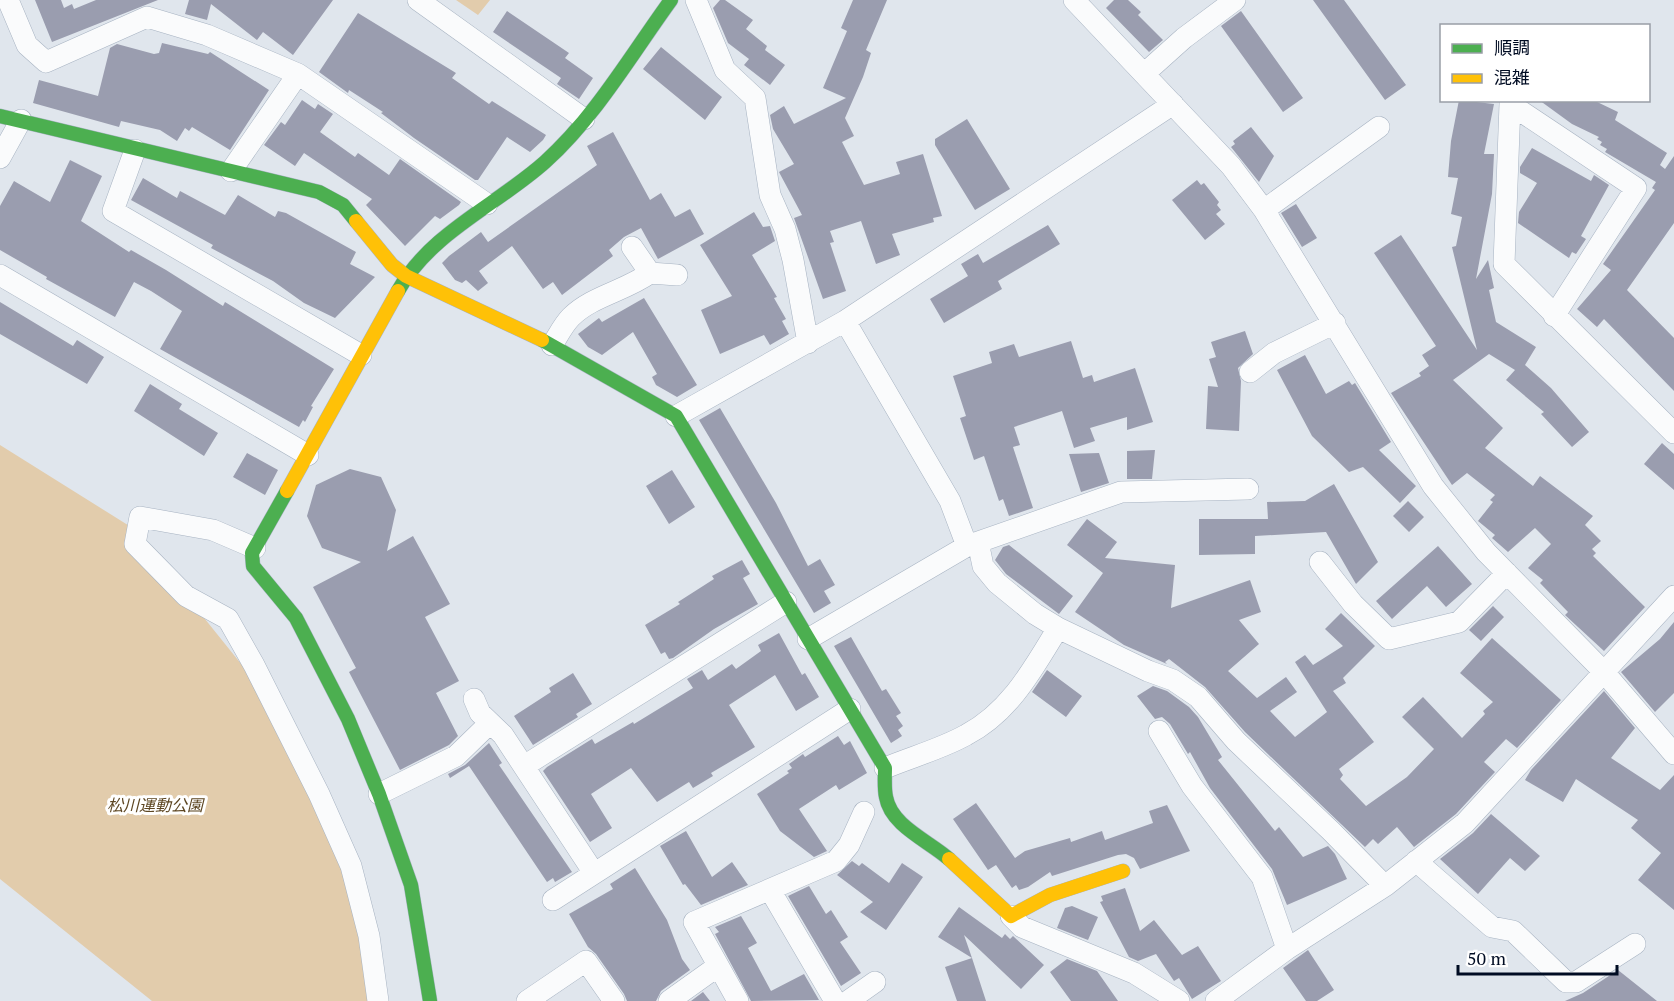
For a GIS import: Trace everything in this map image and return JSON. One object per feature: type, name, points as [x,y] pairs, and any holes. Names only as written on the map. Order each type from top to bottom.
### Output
[{"type":"street","points":[[8,0],[27,45],[46,62],[147,17],[207,35],[298,74],[487,204]]},
{"type":"street","points":[[417,0],[584,119]]},
{"type":"street","points":[[430,1001],[411,885],[379,794],[348,720],[296,618],[253,566],[255,548],[406,276],[424,254],[487,204],[543,164],[584,119],[671,0]]},
{"type":"street","points":[[696,0],[725,70],[754,98],[770,195],[785,229],[793,260],[808,343]]},
{"type":"street","points":[[1074,0],[1231,166],[1264,210],[1433,486],[1486,552],[1603,671],[1674,754]]},
{"type":"street","points":[[1145,73],[1184,38],[1235,0]]},
{"type":"street","points":[[231,171],[298,74]]},
{"type":"street","points":[[676,416],[845,321],[1173,104]]},
{"type":"street","points":[[1554,316],[1636,188],[1510,104],[1504,264],[1554,316],[1674,433]]},
{"type":"street","points":[[0,116],[319,192],[343,205],[392,265],[406,276],[552,345],[676,416],[885,768],[886,798],[892,811],[910,831],[940,851],[1023,927],[1134,973],[1179,1001]]},
{"type":"street","points":[[0,158],[21,120]]},
{"type":"street","points":[[1264,210],[1379,127]]},
{"type":"street","points":[[135,150],[113,211],[361,355]]},
{"type":"street","points":[[632,247],[650,273]]},
{"type":"street","points":[[552,345],[570,318],[593,302],[633,285],[650,273],[677,275]]},
{"type":"street","points":[[0,275],[308,455]]},
{"type":"street","points":[[845,321],[950,501],[983,566],[997,583],[1058,628],[1173,680],[1198,697],[1236,741],[1385,886]]},
{"type":"street","points":[[1250,372],[1274,353],[1335,323]]},
{"type":"street","points":[[808,639],[973,544],[1121,492],[1248,489]]},
{"type":"street","points":[[255,548],[213,530],[140,517],[135,544],[186,596],[228,619],[254,665],[319,794],[351,866],[369,936],[378,1001]]},
{"type":"street","points":[[1320,562],[1353,604],[1389,639],[1459,622],[1507,573]]},
{"type":"street","points":[[1215,1001],[1287,950],[1385,886],[1465,823],[1674,596]]},
{"type":"street","points":[[524,766],[786,602]]},
{"type":"street","points":[[885,768],[966,735],[1004,707],[1023,684],[1058,628]]},
{"type":"street","points":[[474,699],[480,713],[503,735],[594,873]]},
{"type":"street","points":[[553,900],[850,709]]},
{"type":"street","points":[[379,794],[456,756],[490,723]]},
{"type":"street","points":[[1159,731],[1192,786],[1262,877],[1287,950]]},
{"type":"street","points":[[738,1001],[694,922],[836,861],[849,845],[864,812]]},
{"type":"street","points":[[1416,861],[1492,927],[1513,931],[1566,982],[1576,982],[1635,944]]},
{"type":"street","points":[[1011,916],[1050,895],[1123,871]]},
{"type":"street","points":[[770,890],[835,1001]]},
{"type":"street","points":[[527,1001],[586,961],[614,1001]]},
{"type":"street","points":[[669,1001],[718,966]]},
{"type":"street","points":[[848,1001],[875,982]]},
{"type":"green space","points":[[456,0],[490,0],[478,15]]},
{"type":"green space","name":"松川運動公園","points":[[0,445],[131,527],[287,721],[364,896],[378,1001],[152,1001],[0,879]]},
{"type":"building","points":[[35,0],[61,0],[64,8],[72,4],[74,9],[96,0],[158,0],[52,42]]},
{"type":"building","points":[[189,0],[333,0],[293,55],[263,32],[257,40],[211,4],[207,20],[185,14]]},
{"type":"building","points":[[720,0],[725,0],[753,20],[746,29],[767,46],[765,50],[785,65],[770,85],[744,65],[749,59],[728,43],[713,8]]},
{"type":"building","points":[[853,0],[887,0],[866,50],[871,53],[863,77],[845,118],[854,136],[842,142],[864,185],[900,174],[896,162],[923,154],[942,216],[933,218],[934,222],[892,234],[900,255],[876,264],[861,221],[830,231],[834,242],[830,243],[846,291],[823,299],[794,218],[802,215],[779,172],[794,164],[773,129],[770,115],[784,106],[794,124],[846,98],[823,88],[847,31],[841,28]]},
{"type":"building","points":[[1114,0],[1128,0],[1141,12],[1138,15],[1163,40],[1149,52],[1106,8]]},
{"type":"building","points":[[1313,0],[1344,0],[1406,85],[1385,100]]},
{"type":"building","points":[[507,11],[569,53],[565,58],[593,78],[579,99],[557,84],[561,78],[493,32]]},
{"type":"building","points":[[1241,11],[1303,98],[1283,112],[1221,26]]},
{"type":"building","points":[[358,13],[456,73],[452,78],[489,104],[492,101],[546,135],[543,140],[530,152],[507,137],[478,180],[475,180],[414,138],[381,113],[383,112],[349,90],[348,93],[319,72]]},
{"type":"building","points":[[162,43],[208,54],[210,52],[269,90],[230,150],[192,127],[189,131],[185,128],[177,141],[160,130],[121,121],[119,127],[33,103],[39,80],[98,96],[110,48],[117,44],[154,54],[159,53]]},
{"type":"building","points":[[661,47],[722,97],[705,120],[643,69]]},
{"type":"building","points":[[302,100],[315,109],[318,104],[333,114],[320,132],[355,157],[358,153],[389,175],[400,159],[461,202],[440,219],[435,216],[405,246],[366,205],[372,199],[304,153],[295,166],[264,145],[281,122],[285,125]]},
{"type":"building","points":[[1459,102],[1494,104],[1484,154],[1494,154],[1492,194],[1476,279],[1488,260],[1494,288],[1489,290],[1496,322],[1536,347],[1525,365],[1551,388],[1589,432],[1572,447],[1541,414],[1544,412],[1506,380],[1515,370],[1489,354],[1453,380],[1503,428],[1485,448],[1533,486],[1540,476],[1593,516],[1585,525],[1601,541],[1592,549],[1596,553],[1593,556],[1645,607],[1604,651],[1565,615],[1568,612],[1540,583],[1543,580],[1528,568],[1551,544],[1535,528],[1508,552],[1492,538],[1495,535],[1478,521],[1493,502],[1490,500],[1495,495],[1467,473],[1452,485],[1391,393],[1421,376],[1419,373],[1429,366],[1422,355],[1436,346],[1374,253],[1401,235],[1477,350],[1452,247],[1456,246],[1462,217],[1451,214],[1458,178],[1448,177],[1451,141]]},
{"type":"building","points":[[1542,102],[1597,102],[1618,112],[1615,120],[1667,153],[1660,165],[1665,169],[1674,156],[1674,223],[1627,290],[1674,338],[1674,391],[1604,319],[1597,327],[1577,309],[1611,270],[1603,264],[1655,190],[1652,188],[1656,182],[1605,152],[1607,149],[1600,145],[1602,142],[1597,139],[1599,137],[1572,124]]},
{"type":"building","points":[[967,119],[1010,189],[975,210],[935,145],[935,139]]},
{"type":"building","points":[[1251,127],[1274,156],[1259,182],[1231,147],[1235,144],[1233,141]]},
{"type":"building","points":[[613,132],[650,200],[661,193],[675,217],[690,209],[704,234],[658,259],[641,228],[624,237],[609,250],[613,256],[562,295],[553,282],[543,289],[512,246],[479,271],[488,283],[478,291],[466,280],[462,283],[455,280],[442,263],[449,256],[481,232],[488,242],[597,165],[587,146]]},
{"type":"building","points":[[1532,148],[1591,181],[1594,175],[1609,185],[1581,236],[1586,239],[1576,254],[1572,252],[1569,258],[1518,223],[1519,212],[1537,183],[1520,173],[1520,167]]},
{"type":"building","points":[[70,160],[102,176],[81,221],[129,252],[131,250],[166,270],[223,306],[225,302],[334,369],[311,406],[313,407],[305,422],[303,420],[299,427],[160,349],[182,311],[151,291],[134,282],[115,317],[46,279],[47,277],[0,250],[0,206],[14,181],[50,202]]},
{"type":"building","points":[[143,178],[177,198],[180,191],[225,215],[238,195],[275,217],[278,211],[286,213],[356,252],[350,264],[375,277],[335,318],[304,303],[273,281],[211,248],[213,245],[131,200]]},
{"type":"building","points":[[1197,180],[1201,185],[1204,183],[1219,202],[1217,205],[1221,210],[1216,214],[1225,224],[1205,240],[1172,200]]},
{"type":"building","points":[[1296,204],[1317,238],[1302,247],[1281,213]]},
{"type":"building","points":[[754,212],[763,227],[770,226],[775,241],[752,255],[777,297],[774,298],[786,319],[782,321],[789,334],[770,345],[764,335],[720,354],[701,310],[732,296],[700,245]]},
{"type":"building","points":[[1048,225],[1060,244],[998,281],[1002,289],[944,323],[930,299],[968,276],[961,264],[978,254],[983,263]]},
{"type":"building","points":[[644,298],[697,385],[677,397],[656,385],[652,377],[657,374],[633,332],[602,355],[588,347],[578,334],[599,318],[602,322]]},
{"type":"building","points":[[0,302],[73,346],[77,340],[104,357],[87,384],[0,334]]},
{"type":"building","points":[[1245,331],[1253,354],[1238,368],[1241,381],[1239,431],[1206,429],[1208,386],[1218,387],[1209,359],[1216,357],[1211,342]]},
{"type":"building","points":[[1071,341],[1083,378],[1092,375],[1094,382],[1135,368],[1153,422],[1127,430],[1127,417],[1090,428],[1095,441],[1074,448],[1062,411],[1014,427],[1020,445],[1013,447],[1033,508],[1009,516],[1003,499],[999,501],[984,456],[974,460],[960,418],[966,416],[953,376],[992,363],[989,352],[1014,344],[1019,357]]},
{"type":"building","points":[[1305,355],[1326,394],[1349,381],[1352,385],[1355,383],[1391,442],[1379,450],[1416,486],[1400,503],[1363,467],[1349,472],[1312,436],[1277,370]]},
{"type":"building","points":[[150,384],[182,404],[179,409],[218,433],[204,456],[134,411]]},
{"type":"building","points":[[720,408],[776,503],[808,566],[820,559],[835,585],[824,591],[831,603],[814,613],[699,420]]},
{"type":"building","points":[[1662,443],[1674,454],[1674,490],[1644,464]]},
{"type":"building","points":[[1155,450],[1152,479],[1127,479],[1127,451]]},
{"type":"building","points":[[247,453],[278,470],[265,495],[233,477]]},
{"type":"building","points":[[1099,453],[1109,483],[1081,492],[1069,454]]},
{"type":"building","points":[[350,469],[381,477],[396,510],[387,551],[413,536],[450,604],[425,617],[459,681],[436,693],[458,736],[449,745],[400,770],[349,672],[356,668],[313,587],[361,562],[322,548],[307,516],[316,485]]},
{"type":"building","points":[[672,470],[695,507],[669,524],[646,486]]},
{"type":"building","points":[[1334,484],[1378,562],[1356,584],[1326,532],[1255,536],[1255,554],[1199,555],[1199,519],[1268,519],[1267,502],[1305,501]]},
{"type":"building","points":[[1408,501],[1424,517],[1409,532],[1393,516]]},
{"type":"building","points":[[1087,519],[1117,542],[1105,558],[1175,565],[1171,608],[1250,580],[1261,612],[1239,620],[1259,644],[1228,671],[1257,698],[1286,677],[1297,692],[1270,711],[1295,737],[1327,712],[1295,662],[1305,655],[1313,665],[1343,646],[1325,629],[1341,613],[1375,646],[1343,678],[1346,683],[1333,691],[1374,742],[1339,769],[1343,775],[1340,779],[1366,806],[1407,777],[1434,749],[1402,717],[1423,697],[1462,738],[1485,714],[1483,711],[1493,702],[1460,673],[1492,638],[1561,700],[1517,748],[1506,739],[1484,762],[1495,772],[1456,814],[1414,847],[1397,827],[1378,844],[1373,839],[1365,847],[1245,732],[1205,687],[1169,659],[1165,662],[1167,664],[1124,645],[1075,612],[1103,573],[1067,545]]},
{"type":"building","points":[[1009,545],[1073,596],[1059,614],[1006,574],[995,560],[1003,547]]},
{"type":"building","points":[[1438,546],[1472,584],[1446,607],[1427,586],[1392,619],[1376,601]]},
{"type":"building","points":[[742,560],[750,574],[743,578],[758,604],[714,629],[673,658],[669,659],[665,652],[661,654],[645,625],[680,604],[678,602],[714,579],[712,576]]},
{"type":"building","points":[[1493,606],[1504,617],[1481,641],[1469,630]]},
{"type":"building","points":[[1674,622],[1674,693],[1655,712],[1621,672],[1660,639]]},
{"type":"building","points":[[779,633],[802,675],[805,673],[819,697],[796,711],[775,675],[729,705],[755,747],[711,773],[713,776],[693,788],[689,782],[657,802],[631,768],[591,794],[612,828],[590,842],[543,771],[592,739],[595,744],[633,722],[634,724],[693,688],[687,679],[702,670],[708,680],[732,664],[736,669],[761,651],[758,645]]},
{"type":"building","points":[[851,637],[882,691],[886,689],[901,713],[896,716],[903,726],[898,730],[902,736],[891,743],[834,646]]},
{"type":"building","points":[[1047,670],[1082,696],[1066,717],[1032,692]]},
{"type":"building","points":[[573,673],[592,704],[576,714],[578,717],[533,745],[514,716],[551,692],[549,688]]},
{"type":"building","points":[[1153,686],[1167,691],[1189,707],[1198,717],[1222,757],[1218,760],[1275,831],[1279,827],[1303,857],[1328,846],[1335,854],[1347,879],[1287,905],[1272,869],[1210,788],[1190,752],[1188,754],[1170,724],[1162,717],[1155,719],[1137,696]]},
{"type":"building","points":[[1604,691],[1635,728],[1611,758],[1660,790],[1674,775],[1674,910],[1638,880],[1661,853],[1631,828],[1638,820],[1576,779],[1563,802],[1525,780],[1531,770]]},
{"type":"building","points":[[838,736],[844,745],[850,741],[867,773],[839,790],[836,785],[799,809],[827,851],[814,857],[780,831],[757,794],[789,773],[787,771],[792,768],[789,764],[803,754],[805,757]]},
{"type":"building","points":[[489,743],[502,763],[499,765],[572,872],[555,882],[553,878],[547,882],[469,766],[450,778],[448,774],[465,765]]},
{"type":"building","points":[[976,803],[1015,858],[1025,851],[1070,838],[1071,842],[1102,831],[1105,840],[1153,823],[1149,811],[1167,805],[1190,851],[1140,869],[1134,858],[1126,854],[1118,855],[1052,876],[1050,872],[1028,887],[1019,890],[1016,885],[1012,888],[996,865],[988,870],[953,819]]},
{"type":"building","points":[[1491,814],[1540,856],[1525,871],[1510,858],[1478,894],[1440,859],[1473,833]]},
{"type":"building","points":[[686,831],[712,877],[732,862],[748,885],[701,905],[685,884],[683,885],[660,846]]},
{"type":"building","points":[[852,861],[859,866],[862,863],[889,883],[902,863],[923,877],[886,930],[860,912],[873,902],[837,875]]},
{"type":"building","points":[[635,868],[667,920],[682,959],[690,970],[661,991],[656,1001],[627,1001],[596,954],[588,947],[569,914],[613,889],[610,884]]},
{"type":"building","points":[[809,886],[826,914],[831,910],[848,937],[840,942],[861,973],[841,986],[788,896]]},
{"type":"building","points":[[1125,888],[1140,931],[1154,920],[1182,955],[1198,946],[1221,981],[1192,999],[1179,978],[1174,981],[1156,954],[1138,961],[1129,957],[1100,902],[1103,901],[1101,896]]},
{"type":"building","points":[[1072,906],[1098,917],[1088,940],[1057,928],[1065,908]]},
{"type":"building","points":[[959,907],[1002,938],[1005,934],[1010,939],[1013,936],[1044,965],[1021,989],[964,935],[972,958],[938,937]]},
{"type":"building","points":[[741,916],[757,943],[748,948],[771,991],[804,974],[819,1000],[751,1001],[715,934],[719,932],[715,927]]},
{"type":"building","points":[[1308,950],[1334,990],[1317,1001],[1306,1001],[1283,968]]},
{"type":"building","points":[[972,958],[986,1001],[957,1001],[945,967]]},
{"type":"building","points":[[1067,959],[1097,971],[1118,1001],[1071,1001],[1050,972]]},
{"type":"building","points":[[1618,970],[1657,1001],[1565,1001],[1583,993]]},
{"type":"building","points":[[703,992],[710,1001],[691,1001]]},
{"type":"traffic: fast","points":[[398,291],[428,252],[446,236],[526,178],[581,125],[671,0]]},
{"type":"traffic: fast","points":[[0,116],[319,192],[343,205],[356,221]]},
{"type":"traffic: fast","points":[[542,340],[676,416],[885,768],[885,794],[889,807],[903,825],[949,859]]},
{"type":"traffic: fast","points":[[287,491],[252,553],[253,566],[296,618],[348,719],[379,794],[411,885],[430,1001]]},
{"type":"traffic: slow","points":[[356,221],[392,265],[406,276],[542,340]]},
{"type":"traffic: slow","points":[[287,491],[398,291]]},
{"type":"traffic: slow","points":[[949,859],[1011,916],[1050,895],[1123,871]]}]
